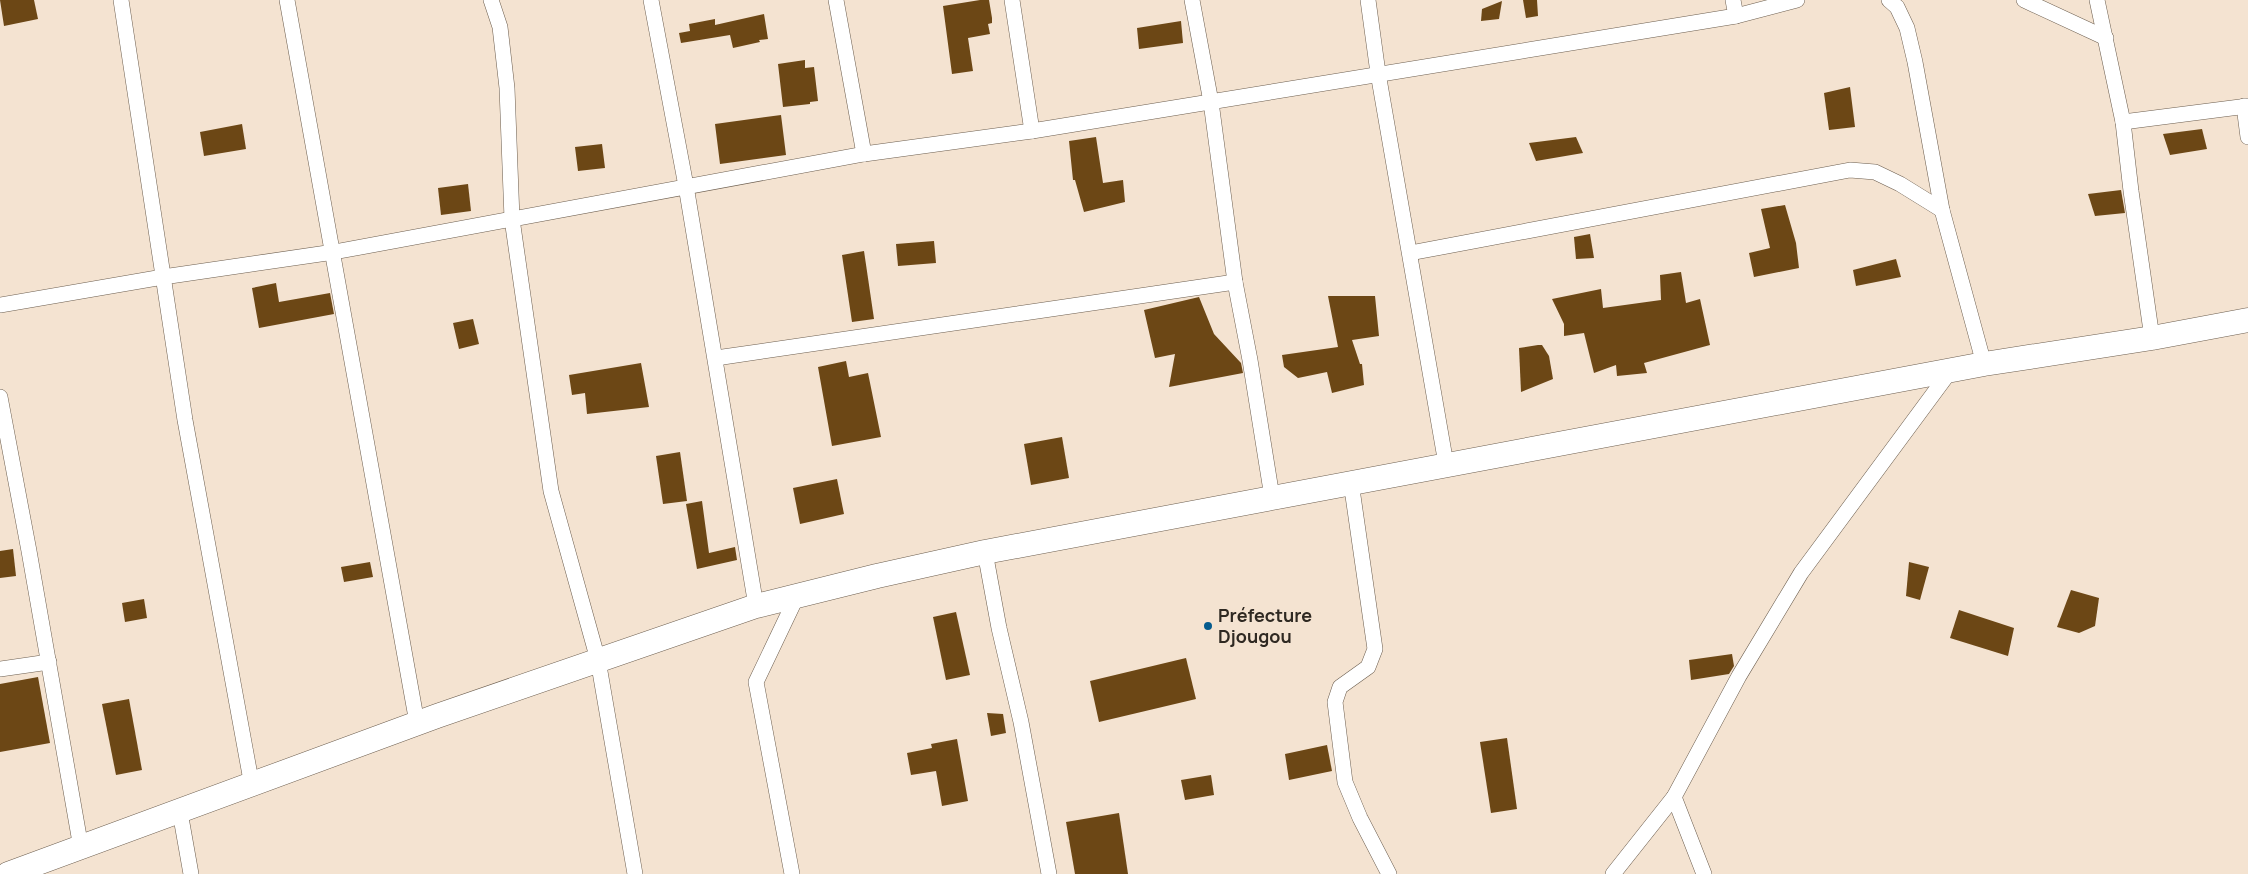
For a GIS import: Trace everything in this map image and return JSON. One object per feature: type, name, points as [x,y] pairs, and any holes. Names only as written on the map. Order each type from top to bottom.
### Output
[{"type":"main road","points":[[8,874],[252,786],[417,723],[756,606],[985,552],[1951,370],[2152,338],[2248,320]]},
{"type":"street","points":[[121,0],[185,420],[252,786]]},
{"type":"street","points":[[288,0],[417,723]]},
{"type":"street","points":[[491,0],[500,27],[507,88],[512,219],[551,491],[598,660],[634,874]]},
{"type":"street","points":[[651,0],[716,358],[756,606]]},
{"type":"street","points":[[836,0],[864,154]]},
{"type":"street","points":[[1012,0],[1032,132]]},
{"type":"street","points":[[1192,0],[1211,102],[1235,282],[1250,360],[1272,497]]},
{"type":"street","points":[[1368,0],[1378,74],[1446,464]]},
{"type":"street","points":[[1733,0],[1736,16]]},
{"type":"street","points":[[0,305],[163,277],[334,252],[864,154],[1032,132],[1736,16],[1797,0]]},
{"type":"street","points":[[1890,0],[1897,7],[1907,28],[1942,210],[1984,364]]},
{"type":"street","points":[[2024,0],[2106,38]]},
{"type":"street","points":[[2097,0],[2123,122],[2152,338]]},
{"type":"street","points":[[2123,122],[2246,106],[2248,137]]},
{"type":"street","points":[[1410,253],[1850,170],[1875,172],[1900,184],[1942,210]]},
{"type":"street","points":[[716,358],[1235,282]]},
{"type":"street","points":[[1613,874],[1674,797],[1740,676],[1801,573],[1951,370]]},
{"type":"street","points":[[0,397],[81,848]]},
{"type":"street","points":[[1351,482],[1375,649],[1368,667],[1340,687],[1335,702],[1345,782],[1360,818],[1390,874]]},
{"type":"street","points":[[985,552],[999,628],[1023,731],[1049,874]]},
{"type":"street","points":[[792,874],[756,682],[797,596]]},
{"type":"street","points":[[0,669],[49,662]]},
{"type":"street","points":[[1674,797],[1704,874]]},
{"type":"street","points":[[180,812],[191,874]]},
{"type":"building","points":[[0,0],[34,0],[38,19],[4,26]]},
{"type":"building","points":[[989,0],[992,18],[992,23],[988,24],[990,34],[968,38],[973,71],[952,74],[943,6]]},
{"type":"building","points":[[1523,0],[1537,0],[1538,16],[1526,18]]},
{"type":"building","points":[[1502,1],[1499,19],[1481,21],[1482,9]]},
{"type":"building","points":[[764,14],[768,39],[759,40],[760,42],[733,48],[730,35],[681,43],[679,33],[690,31],[689,24],[715,19],[715,25]]},
{"type":"building","points":[[1181,21],[1183,43],[1139,49],[1137,28]]},
{"type":"building","points":[[805,60],[805,68],[814,67],[818,101],[810,102],[810,104],[783,107],[778,64]]},
{"type":"building","points":[[1850,87],[1855,127],[1829,130],[1824,93]]},
{"type":"building","points":[[781,115],[786,155],[720,164],[715,124]]},
{"type":"building","points":[[242,124],[246,149],[204,156],[200,132]]},
{"type":"building","points":[[2202,129],[2207,149],[2170,155],[2163,134]]},
{"type":"building","points":[[1096,137],[1103,183],[1123,180],[1125,202],[1084,212],[1075,180],[1073,180],[1069,141]]},
{"type":"building","points":[[1576,137],[1583,153],[1536,161],[1529,143]]},
{"type":"building","points":[[602,144],[605,168],[578,171],[575,147]]},
{"type":"building","points":[[468,184],[471,211],[441,215],[438,188]]},
{"type":"building","points":[[2121,190],[2125,213],[2095,216],[2088,194]]},
{"type":"building","points":[[1785,205],[1796,243],[1799,268],[1754,277],[1749,253],[1770,248],[1761,209]]},
{"type":"building","points":[[1590,234],[1594,258],[1576,259],[1574,237]]},
{"type":"building","points":[[934,241],[936,263],[898,266],[896,244]]},
{"type":"building","points":[[864,251],[874,319],[852,322],[842,255]]},
{"type":"building","points":[[1896,259],[1901,277],[1856,286],[1853,270]]},
{"type":"building","points":[[1681,272],[1686,303],[1700,299],[1710,345],[1644,363],[1647,373],[1617,376],[1616,365],[1594,373],[1584,333],[1564,336],[1564,324],[1552,299],[1601,289],[1603,308],[1661,300],[1660,275]]},
{"type":"building","points":[[276,283],[279,302],[330,293],[334,314],[259,328],[252,288]]},
{"type":"building","points":[[1328,296],[1375,296],[1379,336],[1352,340],[1360,364],[1362,364],[1364,385],[1332,393],[1327,372],[1298,378],[1284,367],[1282,355],[1338,347]]},
{"type":"building","points":[[1199,297],[1214,334],[1241,363],[1243,373],[1169,387],[1175,354],[1155,358],[1144,310]]},
{"type":"building","points":[[473,319],[479,344],[459,349],[453,323]]},
{"type":"building","points":[[1542,345],[1549,356],[1553,379],[1521,392],[1519,348]]},
{"type":"building","points":[[846,361],[849,377],[868,373],[881,437],[832,446],[818,367]]},
{"type":"building","points":[[641,363],[649,407],[587,414],[585,393],[572,395],[569,375]]},
{"type":"building","points":[[1062,437],[1069,478],[1031,485],[1024,444]]},
{"type":"building","points":[[680,452],[687,501],[663,504],[656,456]]},
{"type":"building","points":[[837,479],[844,514],[800,524],[793,488]]},
{"type":"building","points":[[702,501],[709,553],[735,547],[737,560],[697,569],[686,504]]},
{"type":"building","points":[[13,549],[16,576],[0,578],[0,551]]},
{"type":"building","points":[[370,562],[373,577],[344,582],[341,567]]},
{"type":"building","points":[[1909,562],[1929,567],[1920,600],[1906,596]]},
{"type":"building","points":[[2071,590],[2099,598],[2095,626],[2079,633],[2057,627]]},
{"type":"building","points":[[144,599],[147,618],[125,622],[122,603]]},
{"type":"building","points":[[1959,610],[2014,628],[2008,656],[1950,638]]},
{"type":"building","points":[[956,612],[970,675],[946,680],[933,617]]},
{"type":"building","points":[[1732,654],[1734,666],[1729,674],[1691,680],[1689,660]]},
{"type":"building","points":[[1186,658],[1196,699],[1099,722],[1090,681]]},
{"type":"building","points":[[38,677],[50,743],[0,752],[0,684]]},
{"type":"building","points":[[129,699],[142,770],[116,775],[102,704]]},
{"type":"building","points":[[987,713],[1003,714],[1006,733],[991,736]]},
{"type":"building","points":[[1507,738],[1517,809],[1491,813],[1480,742]]},
{"type":"building","points":[[957,739],[968,801],[942,806],[936,771],[911,775],[907,753],[932,748],[931,744]]},
{"type":"building","points":[[1327,745],[1332,771],[1289,780],[1285,754]]},
{"type":"building","points":[[1211,775],[1214,795],[1185,800],[1181,780]]},
{"type":"building","points":[[1119,813],[1128,874],[1075,874],[1066,822]]},
{"type":"place","name":"Préfecture Djougou","points":[[1208,626]]}]
